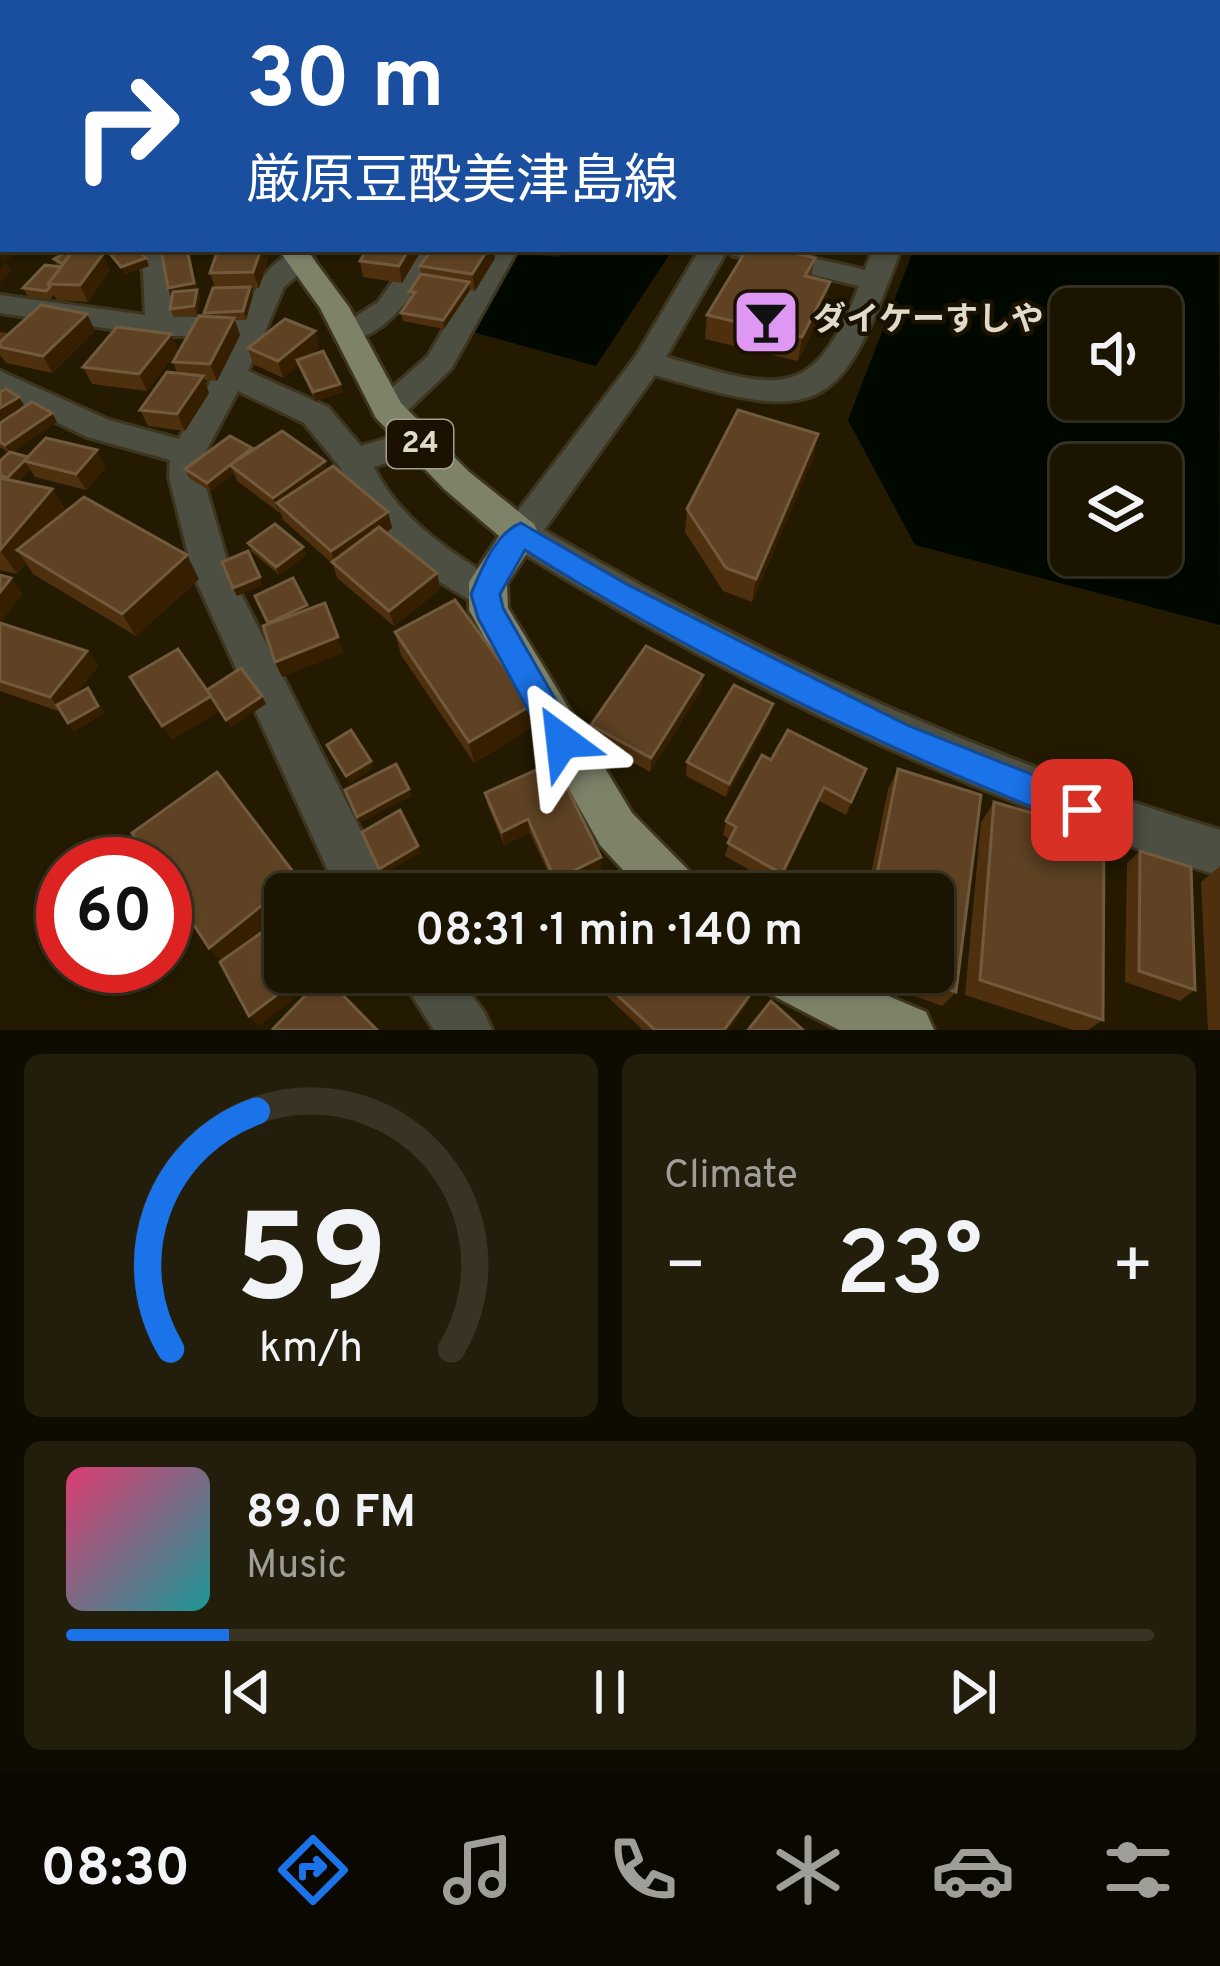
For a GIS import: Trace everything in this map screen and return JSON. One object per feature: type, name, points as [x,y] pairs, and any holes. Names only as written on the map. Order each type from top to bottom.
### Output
[{"type":"main road","name":"24","points":[[297,254],[348,331],[388,410],[521,534]]},
{"type":"main road","points":[[521,534],[496,567],[485,594],[489,610],[616,829],[658,873]]},
{"type":"main road","points":[[820,993],[908,1030]]},
{"type":"street","points":[[144,252],[158,272],[160,327]]},
{"type":"street","points":[[348,331],[388,308],[428,252]]},
{"type":"street","points":[[388,410],[440,362],[502,252]]},
{"type":"street","points":[[712,252],[648,362],[521,534],[618,594],[934,754],[1123,825],[1220,853]]},
{"type":"street","points":[[753,252],[873,281]]},
{"type":"street","points":[[648,362],[776,393],[796,391],[829,374],[842,357],[886,252]]},
{"type":"street","points":[[297,254],[271,283],[231,375],[188,453],[186,477],[212,574],[355,873]]},
{"type":"street","points":[[0,304],[160,327],[252,326]]},
{"type":"street","points":[[231,375],[316,415],[354,461],[363,486],[381,511],[450,571],[485,594]]},
{"type":"street","points":[[0,382],[98,429],[188,453]]},
{"type":"street","points":[[354,461],[417,441]]},
{"type":"street","points":[[438,993],[466,1030]]},
{"type":"shaded area","points":[[563,252],[671,252],[596,366],[473,332],[515,253],[559,257]]},
{"type":"shaded area","points":[[913,252],[1219,252],[1220,625],[915,545],[848,420]]},
{"type":"building","points":[[67,252],[72,252],[63,264],[54,259]]},
{"type":"building","points":[[72,252],[103,254],[80,285],[48,284]]},
{"type":"building","points":[[109,252],[141,252],[146,258],[121,267]]},
{"type":"building","points":[[188,252],[194,283],[168,288],[162,254]]},
{"type":"building","points":[[217,252],[260,252],[253,272],[210,273]]},
{"type":"building","points":[[365,252],[407,252],[399,266],[360,261]]},
{"type":"building","points":[[430,252],[486,252],[472,274],[420,266]]},
{"type":"building","name":"ダイケーすしや","points":[[745,252],[790,252],[815,258],[805,276],[830,282],[802,337],[707,315]]},
{"type":"building","points":[[45,265],[61,267],[50,287],[46,291],[23,288]]},
{"type":"building","points":[[421,274],[469,282],[443,320],[401,313]]},
{"type":"building","points":[[250,287],[243,311],[204,313],[213,288]]},
{"type":"building","points":[[197,290],[194,306],[170,309],[173,292]]},
{"type":"building","points":[[41,305],[87,314],[43,356],[0,347],[0,342]]},
{"type":"building","points":[[199,316],[234,318],[210,364],[173,362]]},
{"type":"building","points":[[285,319],[315,331],[278,361],[248,348]]},
{"type":"building","points":[[117,327],[171,334],[139,374],[83,367]]},
{"type":"building","points":[[323,351],[340,384],[313,392],[297,360]]},
{"type":"building","points":[[167,372],[203,376],[177,414],[140,410]]},
{"type":"building","points":[[6,389],[19,397],[0,408],[0,392]]},
{"type":"building","points":[[32,402],[52,413],[5,445],[0,442],[0,423]]},
{"type":"building","points":[[738,410],[818,434],[756,579],[726,568],[687,509]]},
{"type":"building","points":[[282,431],[325,461],[273,498],[230,465]]},
{"type":"building","points":[[230,436],[252,448],[207,483],[185,469]]},
{"type":"building","points":[[46,438],[97,450],[76,474],[24,461]]},
{"type":"building","points":[[10,452],[28,457],[7,478],[0,475],[0,461]]},
{"type":"building","points":[[333,466],[388,512],[331,551],[277,503]]},
{"type":"building","points":[[0,478],[52,489],[0,550]]},
{"type":"building","points":[[84,497],[187,555],[122,614],[17,550]]},
{"type":"building","points":[[275,524],[303,547],[276,567],[248,543]]},
{"type":"building","points":[[379,527],[437,573],[389,611],[332,562]]},
{"type":"building","points":[[248,551],[260,577],[233,588],[222,562]]},
{"type":"building","points":[[0,575],[11,578],[0,592]]},
{"type":"building","points":[[293,578],[307,605],[268,623],[255,596]]},
{"type":"building","points":[[455,600],[532,705],[469,742],[395,632]]},
{"type":"building","points":[[325,603],[338,637],[275,662],[263,626]]},
{"type":"building","points":[[0,623],[87,651],[50,697],[0,681]]},
{"type":"building","points":[[646,646],[703,675],[651,758],[591,725]]},
{"type":"building","points":[[178,649],[211,696],[162,726],[130,677]]},
{"type":"building","points":[[241,668],[262,696],[226,720],[207,690]]},
{"type":"building","points":[[734,685],[773,704],[729,784],[687,762]]},
{"type":"building","points":[[88,688],[98,706],[68,723],[57,705]]},
{"type":"building","points":[[351,730],[371,761],[346,776],[327,745]]},
{"type":"building","points":[[788,730],[866,769],[851,802],[824,787],[782,873],[728,843],[736,827],[726,821],[762,755],[771,760]]},
{"type":"building","points":[[554,762],[601,857],[569,873],[552,873],[528,819],[502,832],[485,793]]},
{"type":"building","points":[[396,764],[409,789],[357,817],[345,790]]},
{"type":"building","points":[[898,769],[981,795],[956,992],[954,873],[877,873]]},
{"type":"building","points":[[217,772],[294,873],[264,873],[264,904],[209,948],[192,922],[192,837],[135,837],[132,833]]},
{"type":"building","points":[[994,802],[1104,834],[1103,1020],[980,980]]},
{"type":"building","points":[[400,810],[418,846],[379,869],[362,832]]},
{"type":"building","points":[[1140,851],[1191,867],[1195,990],[1139,971]]},
{"type":"building","points":[[264,931],[264,993],[279,993],[249,1016],[220,962]]},
{"type":"building","points":[[308,993],[341,993],[377,1030],[274,1030]]},
{"type":"building","points":[[615,993],[751,993],[724,1030],[655,1030]]},
{"type":"building","points":[[771,1001],[803,1030],[748,1030]]},
{"type":"place","name":"ダイケーすしや","points":[[766,322]]},
{"type":"route","points":[[562,741],[489,610],[485,594],[496,567],[521,534],[618,594],[934,754],[1082,810]]}]
